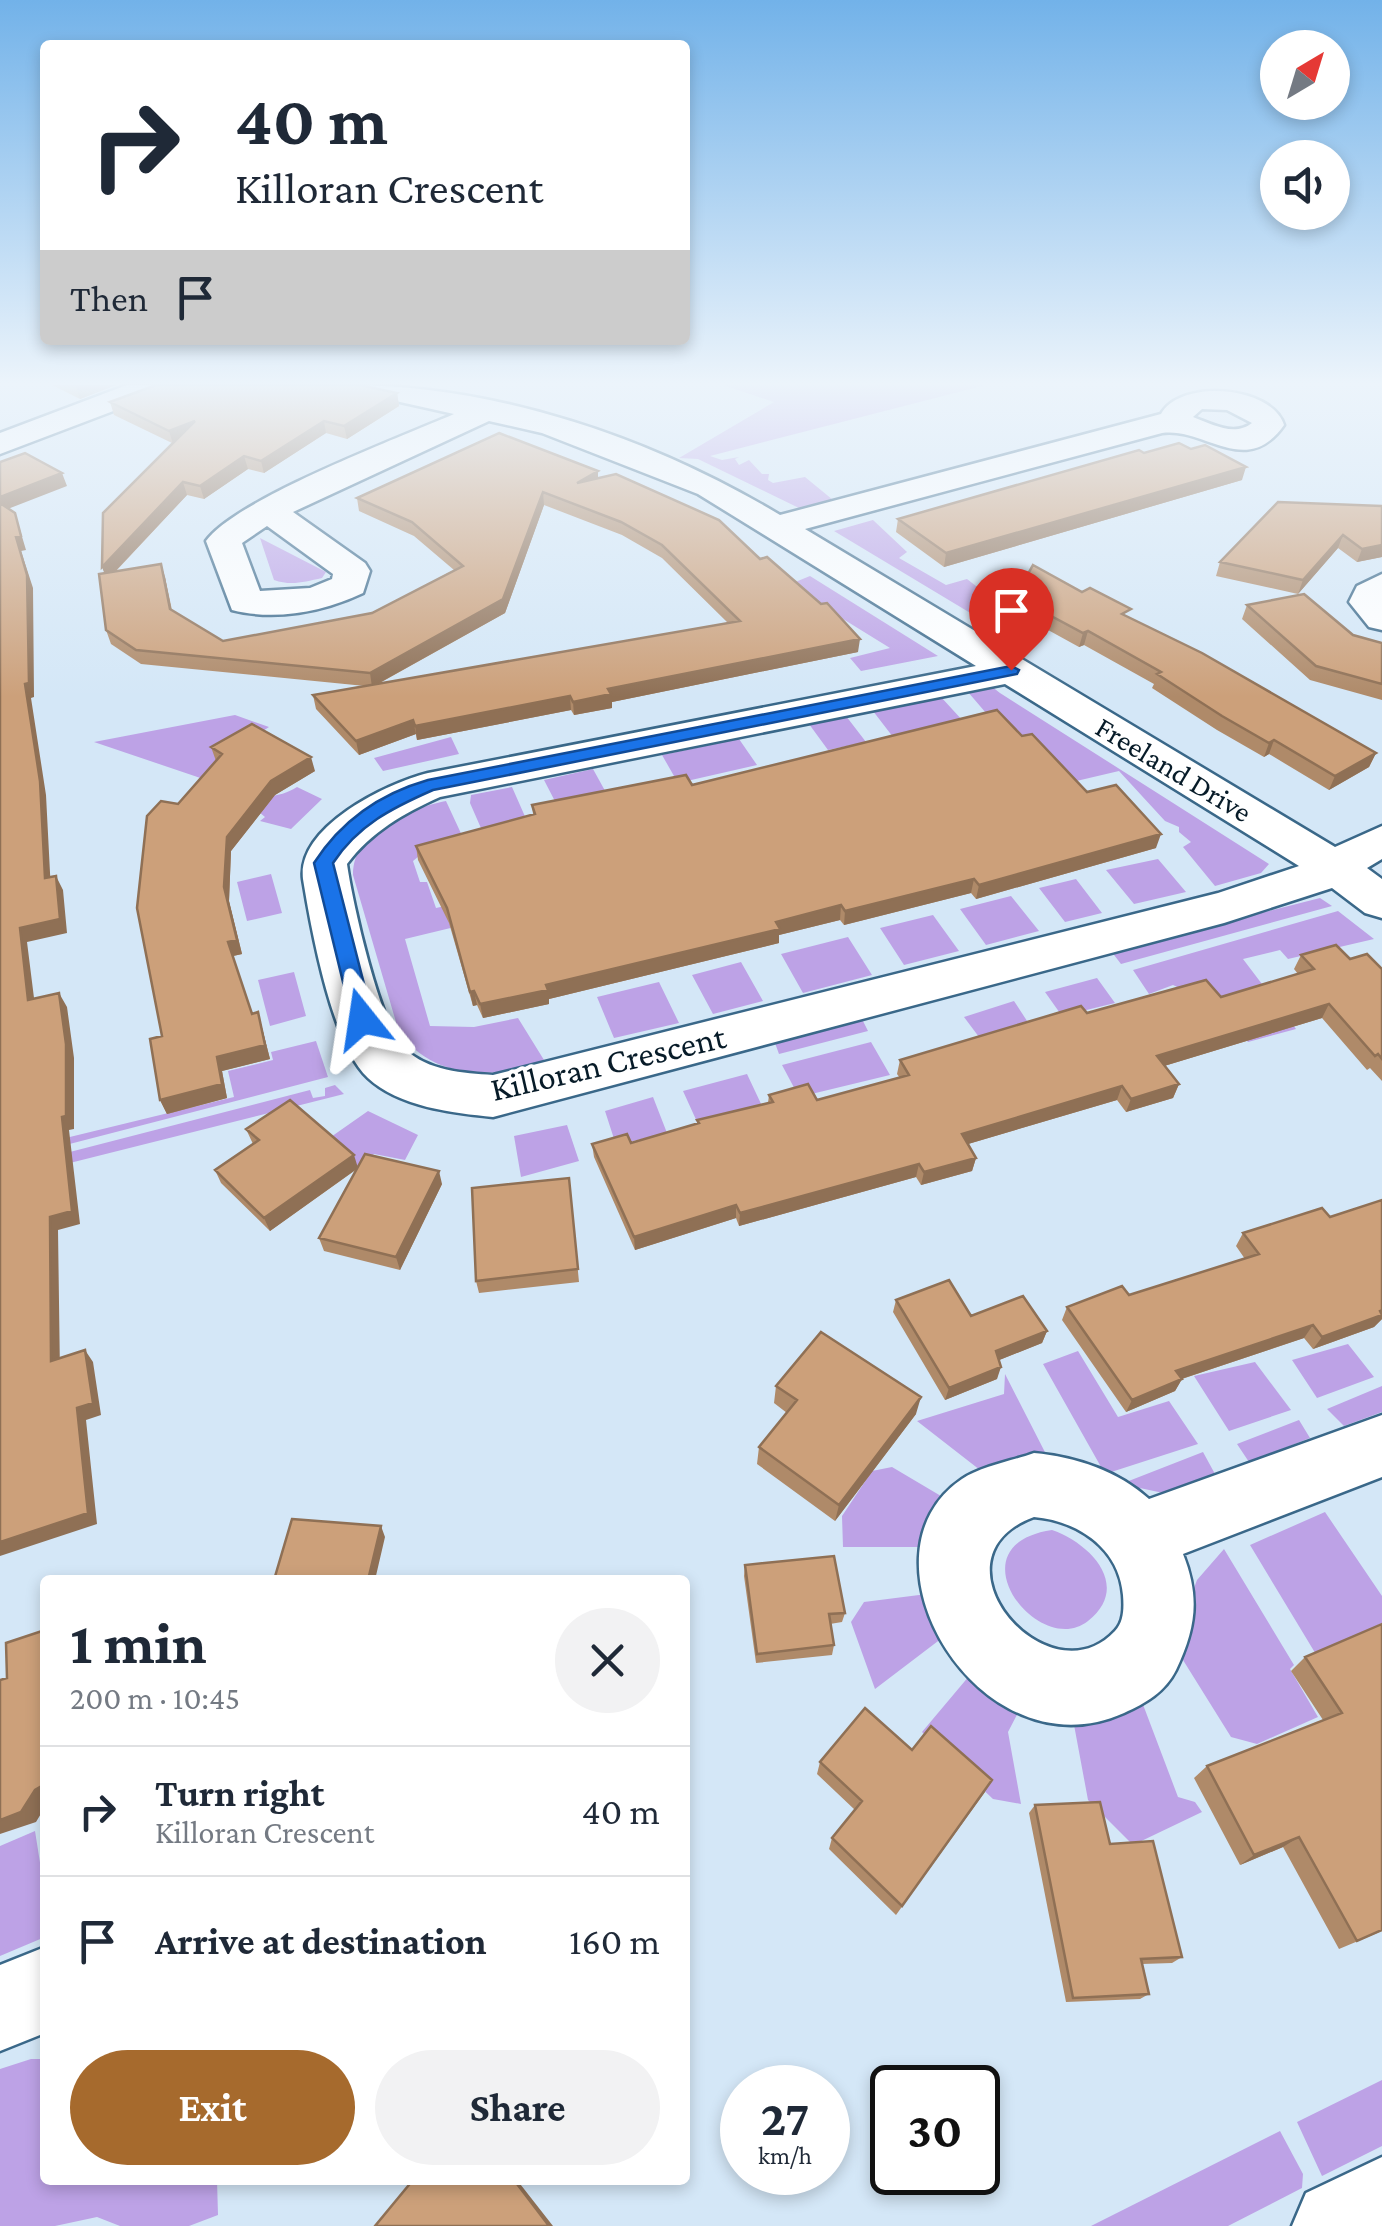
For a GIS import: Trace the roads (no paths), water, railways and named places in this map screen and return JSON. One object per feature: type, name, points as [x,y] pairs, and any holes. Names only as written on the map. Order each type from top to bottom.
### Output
[{"type":"street","points":[[270,511],[318,489]]},
{"type":"street","name":"Freeland Drive","points":[[711,489],[1333,866],[1382,902]]},
{"type":"street","points":[[778,526],[915,489]]},
{"type":"street","points":[[1382,585],[1370,594],[1368,602],[1382,619]]},
{"type":"street","name":"Killoran Crescent","points":[[1011,670],[428,786],[377,807],[338,841],[324,863],[362,1019],[381,1060],[407,1078],[445,1092],[494,1096],[1224,907],[1306,883],[1333,866]]},
{"type":"street","points":[[1333,866],[1382,840]]},
{"type":"street","points":[[1138,1537],[1382,1446]]},
{"type":"street","points":[[0,2008],[40,1992]]},
{"type":"street","points":[[1339,2226],[1382,2203]]}]
